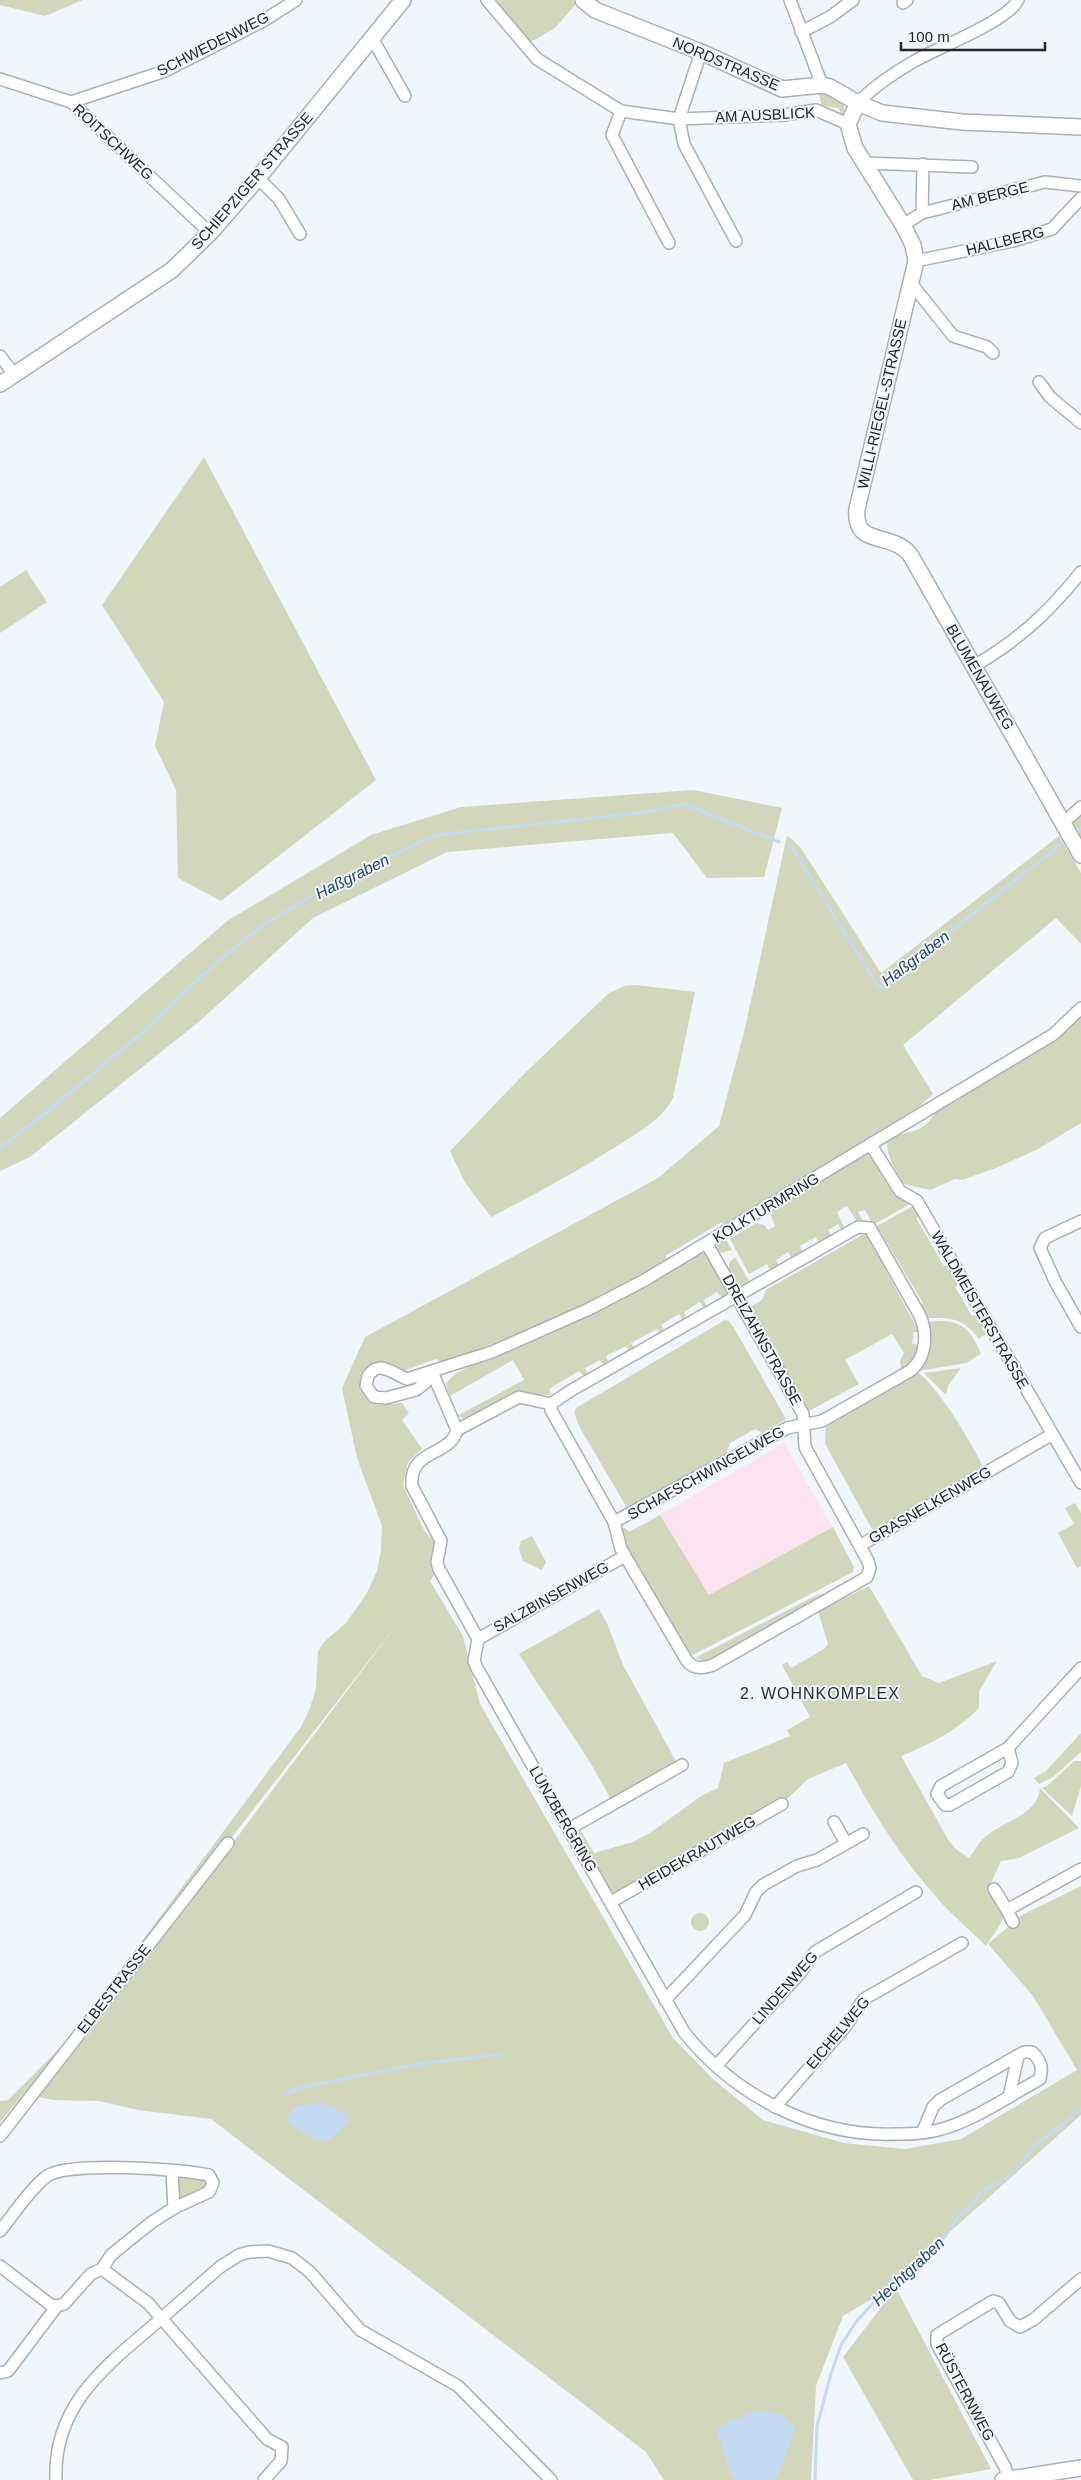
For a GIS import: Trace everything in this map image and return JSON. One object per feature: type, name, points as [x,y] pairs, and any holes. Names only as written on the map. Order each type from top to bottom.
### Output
[{"type":"street","name":"SCHWEDENWEG","points":[[71,102],[164,71],[263,21],[296,0]]},
{"type":"street","name":"SCHIEPZIGER STRASSE","points":[[0,384],[172,270],[210,233],[258,178],[403,0]]},
{"type":"street","points":[[487,0],[537,59],[621,112],[612,135],[670,243]]},
{"type":"street","name":"NORDSTRASSE","points":[[583,0],[596,10],[701,52],[782,89],[822,85]]},
{"type":"street","points":[[790,0],[822,85],[830,87],[858,103],[882,113],[928,118],[1081,127]]},
{"type":"street","points":[[801,32],[830,17],[853,0]]},
{"type":"street","points":[[848,124],[858,103],[866,94],[912,62],[998,19],[1018,0]]},
{"type":"street","points":[[372,38],[404,96]]},
{"type":"street","points":[[701,52],[679,120],[684,144],[736,241]]},
{"type":"street","name":"ROITSCHWEG","points":[[0,79],[71,102],[210,233]]},
{"type":"street","name":"AM AUSBLICK","points":[[621,112],[679,120],[784,115],[816,110],[848,124]]},
{"type":"street","name":"WILLI-RIEGEL-STRASSE","points":[[848,124],[855,148],[903,225],[913,245],[916,261],[856,510],[857,526]]},
{"type":"street","points":[[865,163],[972,167]]},
{"type":"street","points":[[922,164],[922,212]]},
{"type":"street","points":[[258,178],[279,198],[300,234]]},
{"type":"street","name":"AM BERGE","points":[[903,225],[922,212],[1045,182],[1081,186]]},
{"type":"street","name":"HALLBERG","points":[[916,261],[1013,241],[1052,229],[1081,198]]},
{"type":"street","points":[[911,283],[953,336],[987,347],[993,353]]},
{"type":"street","points":[[0,356],[14,374]]},
{"type":"street","points":[[1039,382],[1050,397],[1081,423]]},
{"type":"street","name":"BLUMENAUWEG","points":[[857,526],[868,536],[891,541],[906,550],[1081,855]]},
{"type":"street","points":[[974,666],[998,652],[1032,626],[1054,605],[1081,572]]},
{"type":"street","points":[[1063,823],[1081,807]]},
{"type":"street","name":"KOLKTURMRING","points":[[432,1372],[419,1389],[386,1398],[374,1397],[366,1386],[368,1376],[377,1368],[385,1367],[408,1379],[492,1352],[589,1309],[707,1244],[1054,1034],[1081,1008]]},
{"type":"street","name":"WALDMEISTERSTRASSE","points":[[871,1145],[900,1191],[917,1201],[1081,1483]]},
{"type":"street","points":[[1081,1221],[1046,1238],[1040,1248],[1056,1283],[1081,1327]]},
{"type":"street","name":"SCHAFSCHWINGELWEG","points":[[614,1522],[787,1428],[822,1421],[910,1371],[917,1366],[922,1353],[925,1330],[919,1314],[870,1228],[858,1227],[738,1296]]},
{"type":"street","name":"DREIZAHNSTRASSE","points":[[707,1244],[803,1414],[806,1446],[861,1545]]},
{"type":"street","points":[[456,1430],[520,1397],[551,1404],[738,1296]]},
{"type":"street","points":[[432,1372],[456,1430],[452,1441],[419,1461],[411,1477],[412,1486],[441,1541],[437,1562],[441,1573],[478,1639]]},
{"type":"street","points":[[551,1404],[551,1410],[614,1522],[618,1541],[625,1556]]},
{"type":"street","name":"GRASNELKENWEG","points":[[625,1556],[687,1661],[696,1667],[713,1665],[867,1577],[870,1568],[861,1545],[1051,1434]]},
{"type":"street","name":"SALZBINSENWEG","points":[[478,1639],[625,1556]]},
{"type":"street","name":"LUNZBERGRING","points":[[478,1639],[474,1661],[477,1668],[665,2000],[684,2032],[731,2079],[775,2107],[839,2129],[884,2134],[922,2133],[950,2127],[1040,2079],[1042,2070],[1038,2058],[1032,2052],[1024,2052],[1018,2056]]},
{"type":"street","points":[[1008,1748],[1012,1763],[1008,1772],[950,1805],[945,1805],[941,1801],[937,1794],[941,1786],[1008,1748],[1081,1668]]},
{"type":"street","points":[[569,1829],[682,1765]]},
{"type":"street","name":"HEIDEKRAUTWEG","points":[[610,1902],[782,1804]]},
{"type":"street","points":[[834,1822],[846,1843]]},
{"type":"street","points":[[665,2000],[745,1916],[756,1892],[763,1885],[863,1834]]},
{"type":"street","name":"ELBESTRASSE","points":[[0,2136],[228,1843]]},
{"type":"street","points":[[1007,1910],[1081,1869]]},
{"type":"street","points":[[994,1889],[1014,1922]]},
{"type":"street","name":"LINDENWEG","points":[[716,2066],[800,1973],[814,1952],[916,1892]]},
{"type":"street","name":"EICHELWEG","points":[[775,2107],[845,2027],[864,1999],[962,1943]]},
{"type":"street","points":[[1009,2097],[1018,2056]]},
{"type":"street","points":[[922,2133],[934,2107],[940,2100],[1018,2056]]},
{"type":"street","points":[[0,2232],[39,2184],[55,2172],[101,2168],[172,2170],[209,2175],[213,2183],[209,2192],[174,2208],[111,2255],[102,2269],[91,2274],[64,2304],[51,2305],[0,2266]]},
{"type":"street","points":[[172,2170],[174,2208]]},
{"type":"street","points":[[56,2480],[57,2453],[61,2435],[78,2398],[107,2365],[220,2268],[239,2255],[258,2250],[283,2254],[310,2272],[360,2330],[458,2386],[551,2480]]},
{"type":"street","points":[[102,2269],[142,2297],[267,2439],[282,2447],[282,2461],[267,2479]]},
{"type":"street","name":"RÜSTERNWEG","points":[[1006,2480],[1005,2467],[937,2344],[937,2335],[993,2301],[999,2303],[1015,2325],[1026,2324],[1046,2310],[1081,2279]]},
{"type":"street","points":[[0,2373],[8,2371],[57,2306]]},
{"type":"street","points":[[1006,2480],[1081,2468]]},
{"type":"shaded area","points":[[784,1443],[833,1527],[709,1595],[660,1515]]},
{"type":"green space","points":[[0,0],[83,0],[45,16],[0,5]]},
{"type":"green space","points":[[495,0],[573,0],[576,4],[555,28],[531,42]]},
{"type":"green space","points":[[818,91],[838,98],[844,106],[845,116],[841,116],[839,108],[822,106]]},
{"type":"green space","points":[[204,457],[376,780],[221,901],[178,878],[176,790],[155,746],[164,702],[102,605]]},
{"type":"green space","points":[[26,570],[47,602],[0,633],[0,587]]},
{"type":"green space","points":[[693,790],[782,808],[764,877],[707,878],[673,833],[447,852],[313,918],[201,1020],[30,1157],[0,1171],[0,1118],[227,921],[371,835],[461,807]]},
{"type":"green space","points":[[1081,814],[1081,845],[1070,824]]},
{"type":"green space","points":[[787,835],[801,848],[881,973],[1059,836],[1081,873],[1081,944],[1056,918],[903,1045],[933,1094],[919,1107],[726,1227],[722,1222],[665,1256],[668,1261],[583,1308],[443,1363],[436,1359],[403,1371],[383,1362],[370,1367],[360,1377],[363,1390],[378,1405],[402,1403],[409,1413],[402,1420],[422,1449],[408,1462],[403,1485],[424,1530],[436,1544],[439,1569],[430,1581],[463,1636],[480,1704],[673,2038],[713,2079],[763,2120],[844,2143],[905,2149],[961,2139],[1077,2070],[1033,1996],[988,1944],[1022,1915],[1081,1886],[1081,2115],[896,2280],[892,2287],[843,2316],[816,2386],[811,2480],[664,2480],[646,2452],[211,2119],[138,2110],[99,2101],[53,2100],[38,2097],[96,2025],[398,1623],[93,2016],[90,2011],[301,1727],[310,1708],[316,1688],[318,1651],[324,1642],[346,1623],[367,1593],[377,1571],[381,1550],[382,1526],[357,1458],[342,1388],[365,1337],[658,1178],[719,1126],[745,1028]]},
{"type":"green space","points":[[636,985],[695,992],[673,1098],[669,1105],[652,1123],[609,1151],[491,1217],[464,1181],[450,1151],[524,1074],[609,993],[624,986]]},
{"type":"green space","points":[[1081,1016],[1081,1123],[1038,1149],[996,1168],[962,1180],[955,1179],[930,1190],[904,1184],[890,1159],[887,1142],[898,1135],[915,1131],[922,1127],[938,1109],[1064,1030]]},
{"type":"green space","points":[[862,1153],[871,1153],[912,1203],[873,1225],[865,1210],[858,1212],[863,1221],[856,1220],[847,1206],[837,1212],[845,1229],[842,1230],[838,1224],[828,1230],[832,1237],[819,1243],[816,1237],[800,1246],[803,1253],[792,1259],[788,1252],[776,1260],[779,1267],[771,1271],[767,1264],[749,1274],[730,1239],[756,1223],[764,1225],[768,1230],[775,1226],[771,1215],[775,1206]]},
{"type":"green space","points":[[915,1205],[921,1215],[916,1218],[944,1266],[949,1264],[960,1284],[955,1287],[972,1316],[977,1314],[988,1332],[979,1339],[973,1331],[961,1322],[940,1318],[923,1318],[918,1307],[923,1303],[877,1226]]},
{"type":"green space","points":[[862,1235],[867,1235],[919,1332],[914,1332],[912,1343],[919,1346],[915,1362],[901,1370],[900,1361],[904,1353],[892,1334],[845,1360],[859,1384],[807,1412],[750,1307],[762,1300],[766,1290]]},
{"type":"green space","points":[[725,1238],[732,1250],[721,1253],[716,1247]]},
{"type":"green space","points":[[700,1253],[707,1254],[727,1287],[727,1294],[722,1298],[717,1292],[704,1300],[707,1307],[704,1308],[700,1302],[684,1312],[687,1319],[683,1321],[679,1314],[661,1325],[665,1332],[661,1334],[657,1329],[631,1343],[635,1349],[630,1352],[626,1346],[606,1356],[609,1363],[604,1365],[600,1360],[585,1368],[588,1374],[584,1377],[579,1371],[549,1389],[551,1395],[515,1394],[467,1419],[457,1416],[524,1380],[513,1360],[450,1396],[446,1384],[453,1376],[471,1366],[502,1356],[519,1344]]},
{"type":"green space","points":[[735,1257],[751,1284],[738,1285],[729,1274],[729,1263]]},
{"type":"green space","points":[[725,1320],[729,1321],[734,1328],[786,1419],[763,1433],[755,1429],[730,1443],[726,1454],[627,1508],[579,1426],[574,1412],[576,1408]]},
{"type":"green space","points":[[946,1321],[961,1325],[972,1336],[981,1354],[966,1363],[924,1370],[919,1369],[925,1322]]},
{"type":"green space","points":[[961,1368],[948,1386],[946,1395],[924,1373]]},
{"type":"green space","points":[[916,1371],[945,1403],[985,1470],[876,1530],[872,1529],[825,1443],[826,1425],[836,1420],[835,1417]]},
{"type":"green space","points":[[1075,1503],[1081,1513],[1081,1566],[1077,1568],[1058,1533],[1074,1524],[1065,1508]]},
{"type":"green space","points":[[660,1515],[709,1595],[833,1527],[854,1567],[853,1572],[691,1656],[621,1537],[619,1529],[625,1528],[629,1532]]},
{"type":"green space","points":[[532,1536],[546,1562],[542,1570],[523,1561],[519,1549],[521,1541]]},
{"type":"green space","points":[[869,1586],[922,1676],[939,1683],[997,1661],[979,1691],[979,1708],[971,1716],[943,1736],[901,1756],[949,1841],[957,1850],[969,1858],[986,1836],[1028,1810],[1038,1797],[1040,1788],[1079,1828],[1019,1858],[1001,1861],[991,1883],[1007,1910],[986,1946],[944,1906],[907,1861],[875,1813],[846,1763],[808,1779],[782,1804],[611,1902],[569,1829],[577,1824],[594,1853],[633,1842],[650,1833],[701,1796],[718,1788],[724,1763],[790,1736],[787,1730],[810,1717],[782,1665],[787,1662],[791,1668],[824,1649],[828,1644],[818,1611]]},
{"type":"green space","points":[[840,1588],[716,1657],[705,1661],[695,1658],[815,1596]]},
{"type":"green space","points":[[599,1609],[607,1623],[623,1665],[677,1763],[611,1800],[590,1762],[519,1654]]},
{"type":"green space","points":[[1081,1733],[1081,1752],[1053,1777],[1039,1784],[1034,1778],[1046,1771]]},
{"type":"green space","points":[[1074,1761],[1081,1761],[1081,1786],[1072,1816],[1042,1788],[1047,1786]]},
{"type":"green space","points":[[700,1913],[706,1916],[709,1922],[706,1928],[700,1931],[694,1928],[691,1922],[694,1916]]},
{"type":"green space","points":[[72,2036],[0,2122],[0,2101],[8,2100]]},
{"type":"green space","points":[[182,2174],[208,2180],[207,2188],[184,2199],[179,2198],[177,2178]]},
{"type":"green space","points":[[896,2288],[991,2469],[930,2480],[913,2480],[843,2357]]},
{"type":"water","points":[[314,2104],[329,2105],[347,2115],[348,2123],[327,2142],[311,2138],[288,2122],[287,2118],[294,2107]]},
{"type":"water","points":[[754,2411],[780,2414],[795,2428],[779,2474],[774,2480],[736,2480],[731,2475],[716,2428]]},
{"type":"waterway","name":"Haßgraben","points":[[0,1148],[47,1112],[137,1037],[216,963],[263,925],[330,885],[436,835],[647,812],[683,804],[779,842]]},
{"type":"waterway","name":"Haßgraben","points":[[1076,832],[1081,828]]},
{"type":"waterway","name":"Haßgraben","points":[[788,846],[793,849],[879,988],[1061,844]]},
{"type":"waterway","points":[[285,2094],[299,2088],[418,2064],[504,2054]]},
{"type":"waterway","name":"Hechtgraben","points":[[815,2480],[817,2426],[841,2345],[856,2322],[883,2292],[944,2238],[958,2217],[972,2205],[980,2193],[1015,2173],[1033,2147],[1081,2110]]},
{"type":"district","name":"2. WOHNKOMPLEX","points":[[820,1693]]}]
